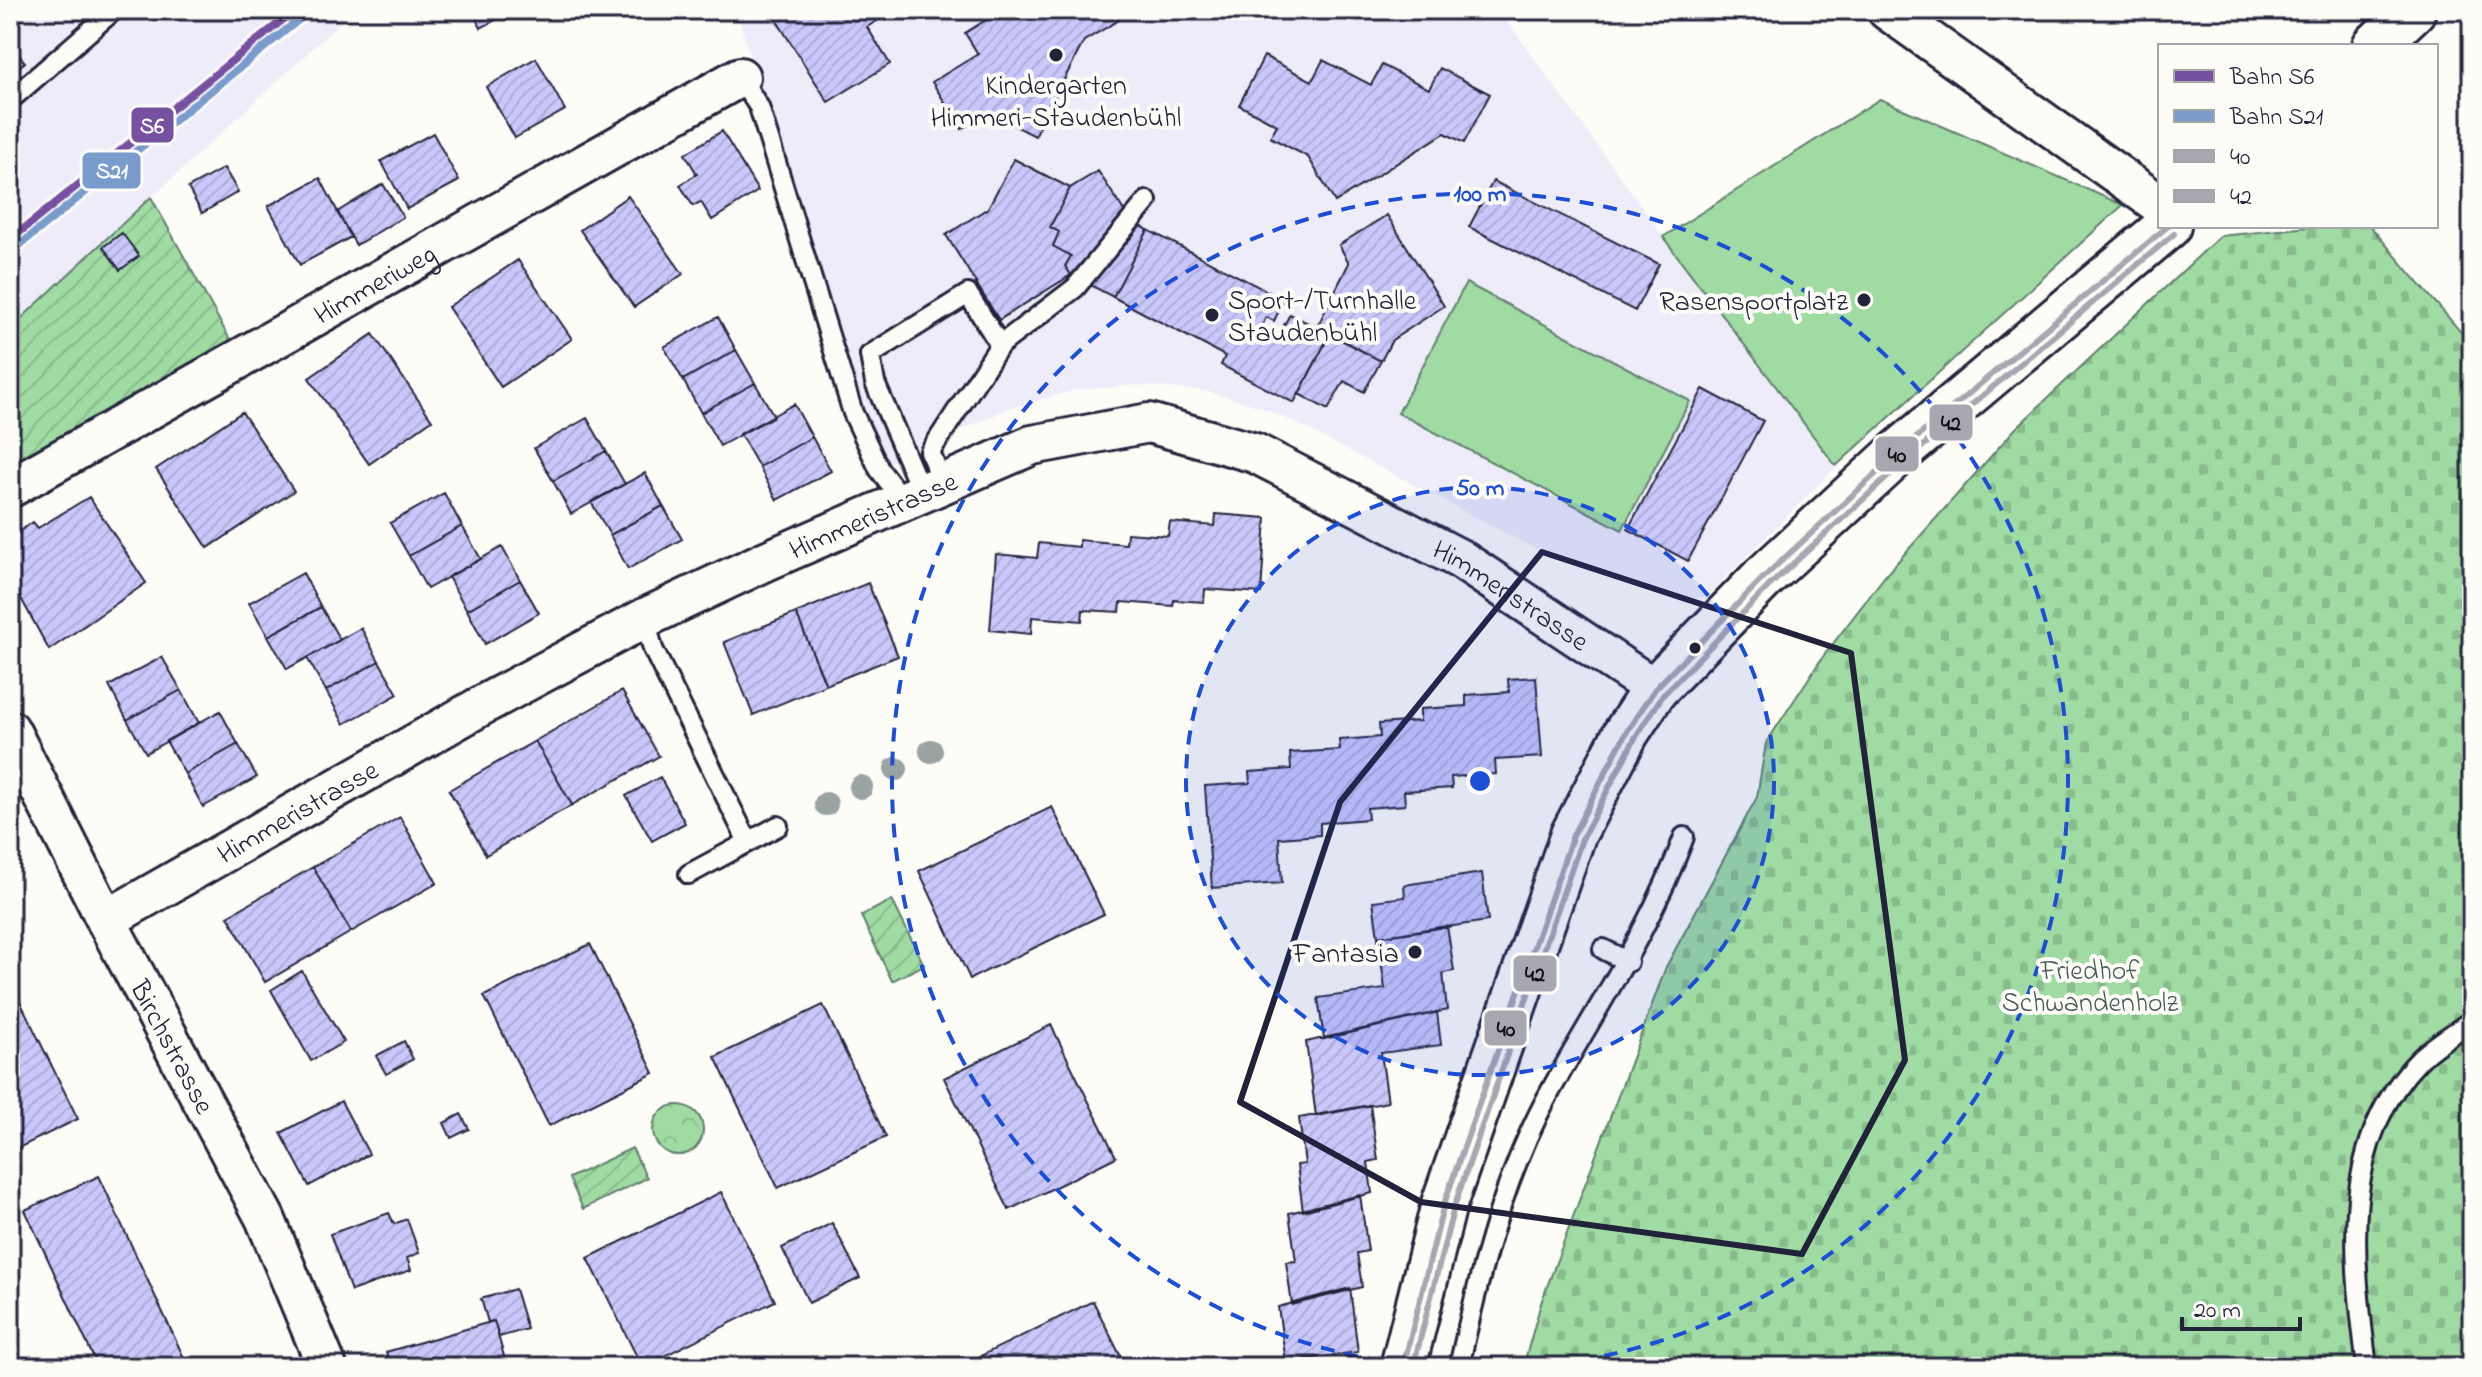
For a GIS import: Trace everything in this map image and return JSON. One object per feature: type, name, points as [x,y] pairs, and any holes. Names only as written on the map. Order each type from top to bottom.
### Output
[{"type":"street","points":[[1887,10],[2158,204]]},
{"type":"street","points":[[2377,44],[2413,10]]},
{"type":"street","name":"Himmeriweg","points":[[10,488],[740,77]]},
{"type":"street","points":[[1403,1367],[1444,1204],[1573,835],[1626,733],[1655,689],[1763,578],[1897,454],[2166,228]]},
{"type":"street","name":"Himmeristrasse","points":[[106,920],[488,702],[645,618],[766,561],[1032,445],[1149,423],[1255,453],[1460,559],[1655,689]]},
{"type":"street","name":"Birchstrasse","points":[[10,730],[106,920],[265,1218],[327,1367]]},
{"type":"lane","points":[[10,100],[114,10]]},
{"type":"lane","points":[[740,77],[759,107],[853,413],[879,469],[923,493]]},
{"type":"lane","points":[[923,493],[930,452],[1000,345],[1075,288],[1147,201]]},
{"type":"lane","points":[[923,493],[875,383],[870,355],[968,294],[1000,345]]},
{"type":"lane","points":[[645,618],[653,649],[748,842]]},
{"type":"lane","points":[[689,874],[778,826]]},
{"type":"lane","points":[[1459,1367],[1499,1211],[1550,1093],[1628,962],[1663,894],[1684,837]]},
{"type":"lane","points":[[1603,949],[1628,962]]},
{"type":"lane","points":[[2367,1367],[2354,1237],[2358,1188],[2368,1144],[2385,1106],[2419,1060],[2472,1020]]},
{"type":"highlighted area","points":[[1542,552],[1851,653],[1905,1060],[1802,1254],[1421,1202],[1240,1102],[1340,802]]},
{"type":"shaded area","points":[[10,10],[354,10],[10,329]]},
{"type":"shaded area","points":[[736,10],[1499,10],[1663,236],[1880,99],[2123,205],[1838,465],[1708,595],[1686,603],[1553,558],[1292,421],[1255,405],[1205,391],[1135,385],[1073,391],[1010,408],[886,464],[862,415]]},
{"type":"green space","name":"Rasensportplatz","points":[[1880,99],[2123,205],[1836,466],[1663,237]]},
{"type":"green space","points":[[151,197],[233,345],[10,469],[10,329]]},
{"type":"green space","name":"Friedhof Schwandenholz","points":[[2300,228],[2372,228],[2472,345],[2472,1367],[1523,1367],[1541,1303],[1666,967],[1757,797],[1766,743],[1822,658],[1885,576],[2015,429],[2220,236]]},
{"type":"green space","points":[[1466,283],[1690,401],[1622,530],[1398,413]]},
{"type":"green space","points":[[892,900],[924,965],[892,981],[861,916]]},
{"type":"green space","points":[[678,1105],[696,1112],[703,1130],[696,1148],[678,1155],[660,1148],[653,1130],[660,1112]]},
{"type":"green space","points":[[632,1148],[647,1178],[583,1209],[569,1178]]},
{"type":"building","points":[[471,10],[512,10],[512,11],[481,28]]},
{"type":"building","points":[[770,10],[888,10],[890,13],[867,27],[890,64],[828,102]]},
{"type":"building","points":[[1002,10],[1113,10],[1119,20],[1084,41],[1035,136],[987,112],[962,129],[932,82],[978,54],[965,33]]},
{"type":"building","points":[[10,45],[25,62],[10,74]]},
{"type":"building","points":[[1264,56],[1312,81],[1323,60],[1371,85],[1382,65],[1429,89],[1440,68],[1490,94],[1464,143],[1445,133],[1335,202],[1308,157],[1270,137],[1277,125],[1239,105]]},
{"type":"building","points":[[536,58],[565,110],[515,138],[486,87]]},
{"type":"building","points":[[722,131],[758,191],[712,220],[701,202],[693,206],[680,185],[697,174],[685,154]]},
{"type":"building","points":[[433,133],[459,181],[407,209],[381,161]]},
{"type":"building","points":[[1014,159],[1070,188],[1050,227],[1059,232],[1053,246],[1071,256],[1065,266],[1071,275],[999,320],[946,235],[988,208]]},
{"type":"building","points":[[224,168],[238,192],[202,213],[188,188]]},
{"type":"building","points":[[1098,171],[1130,220],[1148,230],[1113,297],[1071,275],[1065,266],[1071,256],[1053,246],[1059,232],[1050,227],[1070,188]]},
{"type":"building","points":[[320,178],[351,237],[300,265],[268,206]]},
{"type":"building","points":[[1493,181],[1659,264],[1635,311],[1469,227]]},
{"type":"building","points":[[383,184],[403,217],[356,245],[337,212]]},
{"type":"building","points":[[628,196],[683,274],[634,307],[580,230]]},
{"type":"building","points":[[1387,215],[1444,306],[1392,340],[1381,361],[1317,327],[1349,263],[1339,245]]},
{"type":"building","name":"Sport-/Turnhalle Staudenbühl","points":[[1148,230],[1284,300],[1274,321],[1266,317],[1261,329],[1277,338],[1290,314],[1330,334],[1294,403],[1221,365],[1225,356],[1113,297]]},
{"type":"building","points":[[122,233],[139,256],[120,270],[103,247]]},
{"type":"building","points":[[518,260],[572,339],[501,387],[448,307]]},
{"type":"building","points":[[718,317],[736,350],[683,380],[664,347]]},
{"type":"building","points":[[373,334],[432,420],[369,464],[309,378]]},
{"type":"building","points":[[1330,334],[1381,361],[1364,392],[1344,381],[1328,410],[1299,394]]},
{"type":"building","points":[[736,350],[755,383],[701,413],[683,380]]},
{"type":"building","points":[[755,383],[774,416],[720,446],[701,413]]},
{"type":"building","points":[[1703,389],[1763,421],[1688,561],[1628,529]]},
{"type":"building","points":[[794,404],[812,437],[759,467],[740,434]]},
{"type":"building","points":[[242,412],[294,491],[208,548],[156,469]]},
{"type":"building","points":[[587,418],[606,451],[553,481],[534,448]]},
{"type":"building","points":[[812,437],[831,471],[777,500],[759,467]]},
{"type":"building","points":[[606,451],[625,484],[571,514],[553,481]]},
{"type":"building","points":[[645,473],[663,506],[610,535],[591,502]]},
{"type":"building","points":[[444,493],[462,526],[409,556],[390,523]]},
{"type":"building","points":[[89,497],[146,583],[49,650],[10,578],[10,538],[33,522],[38,528]]},
{"type":"building","points":[[663,506],[682,539],[628,569],[610,535]]},
{"type":"building","points":[[1216,514],[1266,518],[1261,593],[1205,589],[1204,602],[1174,600],[1173,606],[1121,602],[1120,612],[1083,610],[1082,621],[1032,617],[1031,634],[990,630],[996,554],[1037,558],[1039,543],[1079,547],[1079,540],[1126,544],[1127,533],[1168,536],[1170,522],[1215,526]]},
{"type":"building","points":[[462,526],[481,559],[427,589],[409,556]]},
{"type":"building","points":[[502,547],[520,580],[467,610],[448,577]]},
{"type":"building","points":[[303,573],[321,607],[268,636],[249,603]]},
{"type":"building","points":[[520,580],[539,613],[485,644],[467,610]]},
{"type":"building","points":[[868,583],[898,656],[826,685],[796,613]]},
{"type":"building","points":[[321,607],[340,640],[287,669],[268,636]]},
{"type":"building","points":[[796,613],[826,685],[753,715],[724,642]]},
{"type":"building","points":[[361,628],[379,661],[326,691],[307,658]]},
{"type":"building","points":[[162,657],[181,690],[127,720],[109,686]]},
{"type":"building","points":[[379,661],[398,694],[344,724],[326,691]]},
{"type":"building","points":[[1536,677],[1542,757],[1495,760],[1496,774],[1451,777],[1452,788],[1404,791],[1405,805],[1367,808],[1368,819],[1320,823],[1320,835],[1279,838],[1282,883],[1212,888],[1205,786],[1250,783],[1249,772],[1291,769],[1290,753],[1340,750],[1339,740],[1380,737],[1379,724],[1420,721],[1420,709],[1466,706],[1466,695],[1509,692],[1508,679]]},
{"type":"building","points":[[181,690],[199,723],[146,753],[127,720]]},
{"type":"building","points":[[622,691],[659,756],[572,805],[535,741]]},
{"type":"building","points":[[220,711],[238,744],[185,774],[166,741]]},
{"type":"building","points":[[535,741],[572,805],[486,855],[449,790]]},
{"type":"building","points":[[238,744],[257,777],[203,807],[185,774]]},
{"type":"building","points":[[660,777],[685,823],[652,841],[626,796]]},
{"type":"building","points":[[1052,807],[1104,914],[970,979],[919,871]]},
{"type":"building","points":[[400,817],[437,883],[351,932],[313,867]]},
{"type":"building","points":[[313,867],[351,932],[265,982],[228,916]]},
{"type":"building","points":[[1482,873],[1488,921],[1378,937],[1373,901],[1405,897],[1404,885]]},
{"type":"building","points":[[1447,926],[1454,971],[1443,973],[1447,1010],[1324,1039],[1318,998],[1385,989],[1378,937]]},
{"type":"building","points":[[590,944],[654,1073],[549,1126],[484,996]]},
{"type":"building","points":[[302,971],[344,1042],[311,1061],[271,990]]},
{"type":"building","points":[[10,981],[78,1119],[10,1152]]},
{"type":"building","points":[[823,1005],[886,1137],[778,1188],[715,1057]]},
{"type":"building","points":[[1437,1012],[1441,1045],[1381,1053],[1388,1102],[1316,1116],[1306,1042]]},
{"type":"building","points":[[1051,1025],[1116,1157],[1009,1210],[944,1078]]},
{"type":"building","points":[[404,1041],[413,1059],[386,1074],[376,1056]]},
{"type":"building","points":[[341,1101],[369,1154],[309,1186],[281,1133]]},
{"type":"building","points":[[1370,1105],[1378,1160],[1368,1162],[1372,1193],[1303,1211],[1297,1165],[1305,1164],[1299,1118]]},
{"type":"building","points":[[461,1114],[469,1129],[451,1138],[444,1123]]},
{"type":"building","points":[[99,1176],[185,1360],[170,1367],[98,1367],[25,1210]]},
{"type":"building","points":[[721,1192],[775,1301],[642,1367],[588,1258]]},
{"type":"building","points":[[1360,1195],[1368,1251],[1357,1253],[1362,1287],[1292,1305],[1286,1262],[1296,1261],[1289,1213]]},
{"type":"building","points":[[389,1213],[394,1224],[407,1219],[419,1253],[407,1258],[411,1270],[351,1291],[330,1234]]},
{"type":"building","points":[[832,1223],[860,1278],[809,1303],[782,1248]]},
{"type":"building","points":[[1350,1288],[1358,1352],[1286,1362],[1278,1307]]},
{"type":"building","points":[[515,1289],[527,1329],[499,1337],[494,1321],[488,1322],[481,1299]]},
{"type":"building","points":[[1093,1301],[1126,1367],[960,1366]]},
{"type":"building","points":[[494,1321],[507,1367],[391,1367],[386,1352]]},
{"type":"rail line","name":"S6","points":[[10,240],[295,10]]},
{"type":"rail line","name":"S21","points":[[16,248],[301,18]]},
{"type":"transit line","name":"40","points":[[1403,1367],[1444,1204],[1573,835],[1626,733],[1655,689],[1763,578],[1897,454],[2166,228]]},
{"type":"transit line","name":"42","points":[[1413,1367],[1454,1207],[1582,839],[1635,738],[1663,695],[1770,585],[1904,462],[2174,234]]},
{"type":"place","name":"Kindergarten Himmeri-Staudenbühl","points":[[1056,55]]},
{"type":"place","name":"Rasensportplatz","points":[[1864,300]]},
{"type":"place","name":"Sport-/Turnhalle Staudenbühl","points":[[1212,315]]},
{"type":"place","name":"Fantasia","points":[[1415,952]]}]
